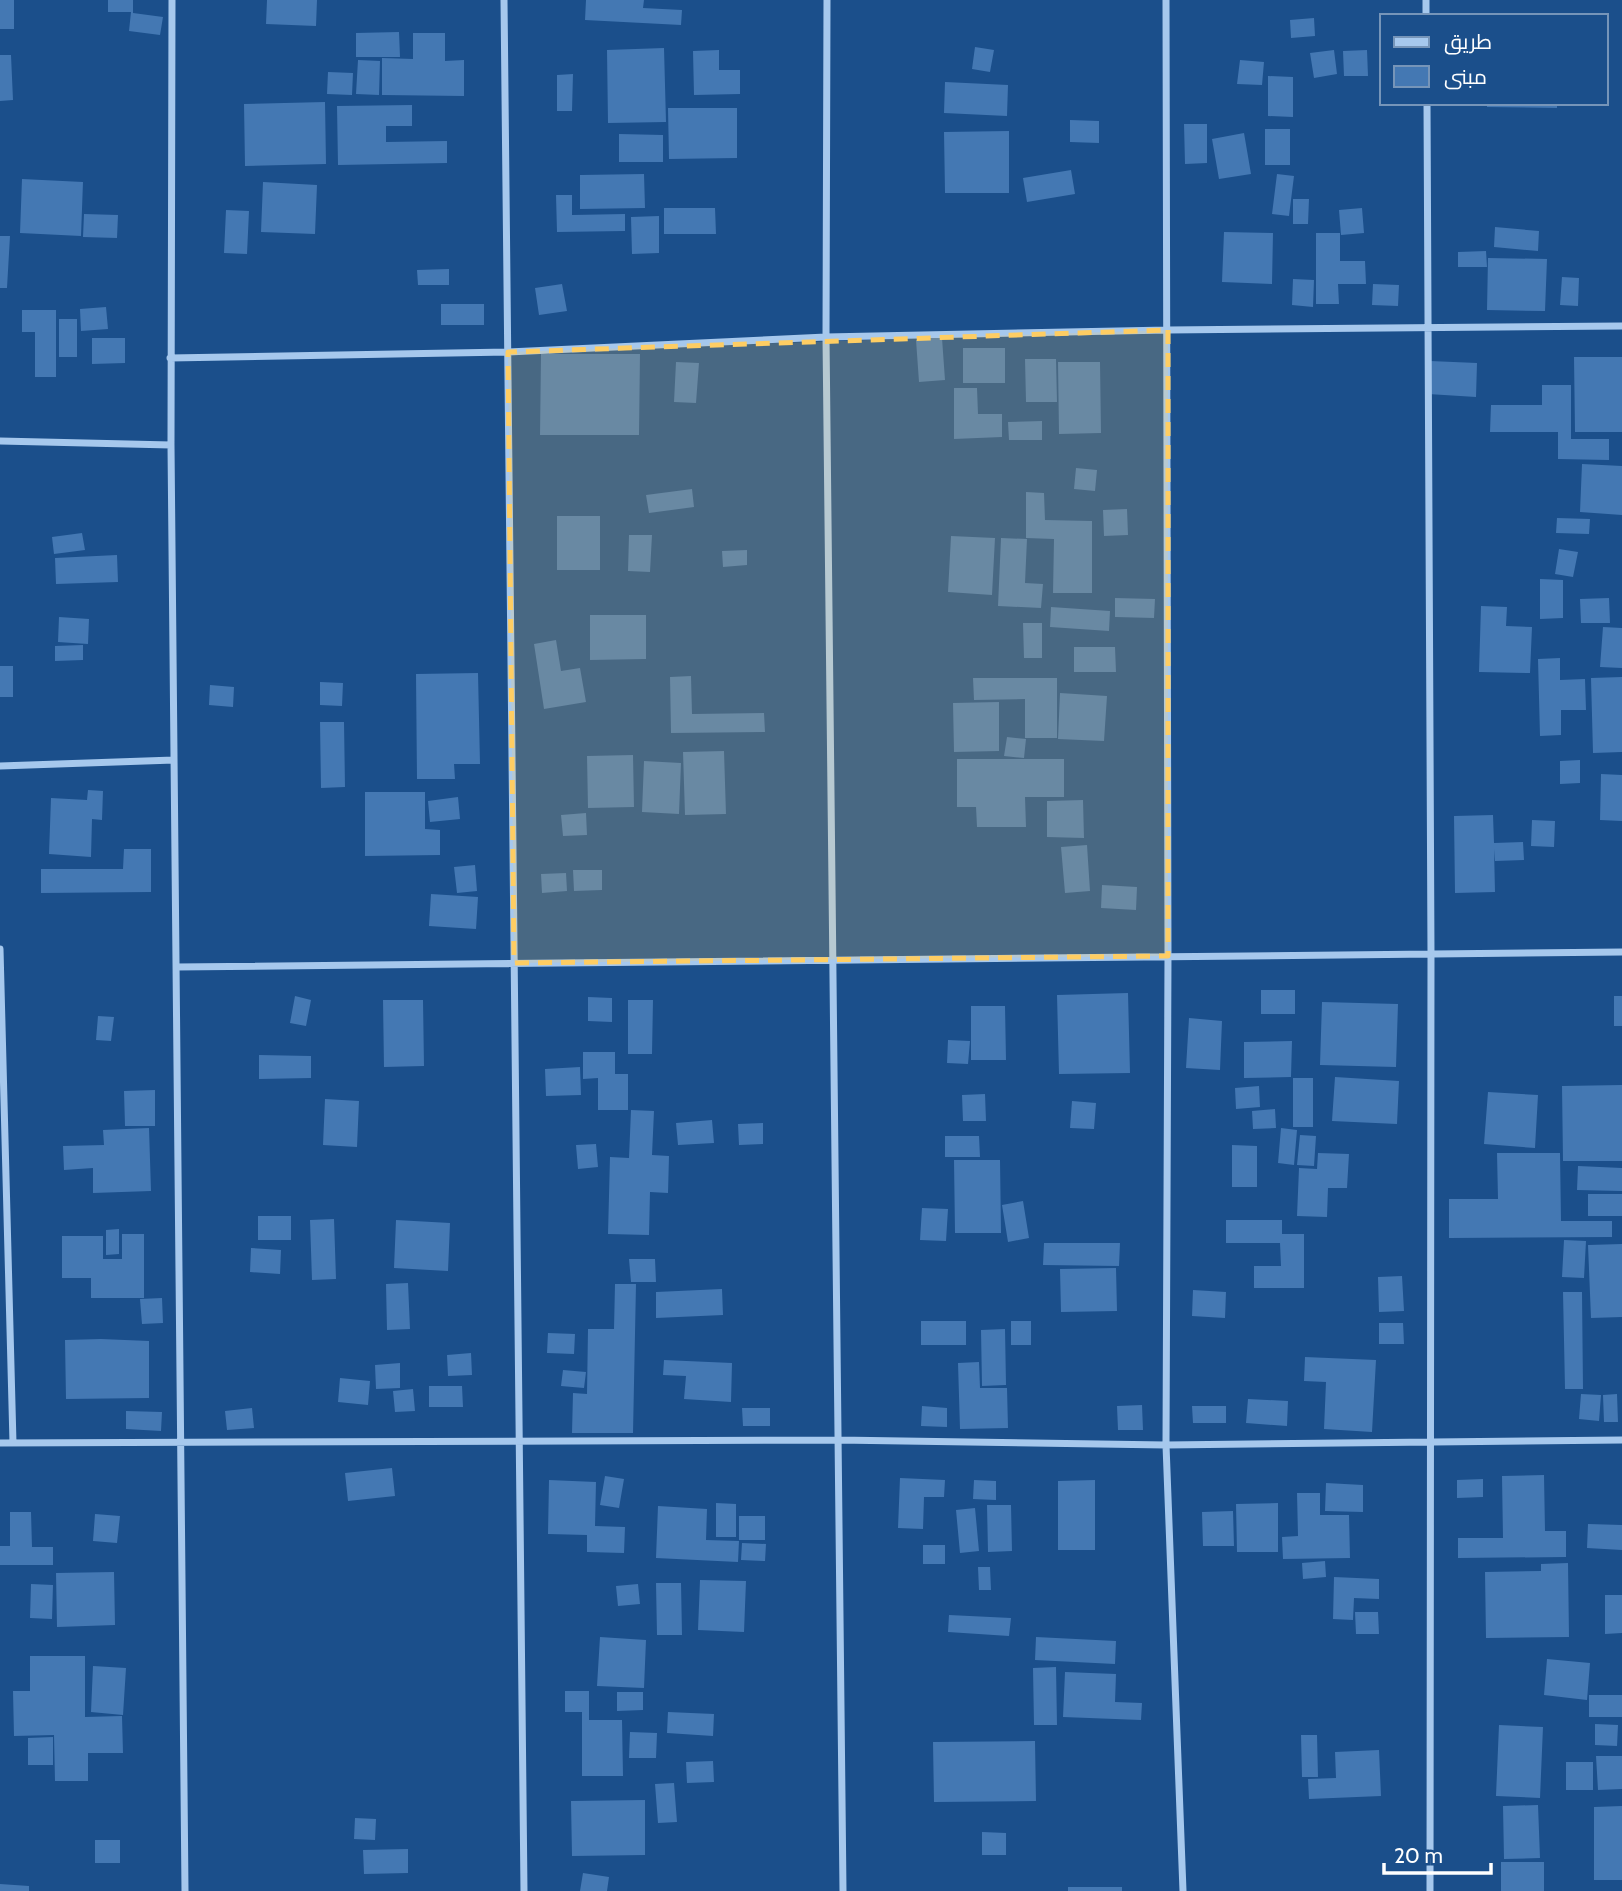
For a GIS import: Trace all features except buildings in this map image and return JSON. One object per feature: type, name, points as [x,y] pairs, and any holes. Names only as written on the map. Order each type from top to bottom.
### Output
[{"type":"street","points":[[172,0],[170,358],[185,1891]]},
{"type":"street","points":[[504,0],[524,1891]]},
{"type":"street","points":[[827,0],[826,337],[843,1891]]},
{"type":"street","points":[[1166,0],[1166,1445],[1183,1891]]},
{"type":"street","points":[[1427,105],[1431,953],[1430,1891]]},
{"type":"street","points":[[170,358],[508,352],[826,337],[1168,330],[1622,326]]},
{"type":"street","points":[[0,441],[171,445]]},
{"type":"street","points":[[0,766],[174,760]]},
{"type":"street","points":[[0,949],[2,1176],[13,1443]]},
{"type":"street","points":[[176,967],[1622,952]]},
{"type":"street","points":[[0,1443],[838,1440],[1166,1445],[1430,1440],[1622,1440]]},
{"type":"highlighted area","points":[[1168,330],[1168,956],[514,963],[508,352]]}]
